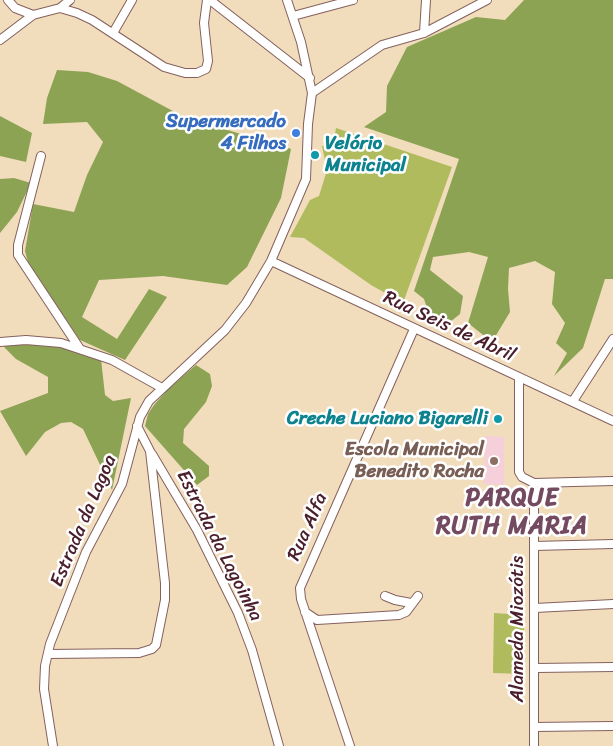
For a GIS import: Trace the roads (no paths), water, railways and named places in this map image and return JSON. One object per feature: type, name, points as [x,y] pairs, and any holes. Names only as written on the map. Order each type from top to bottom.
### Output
[{"type":"street","points":[[8,0],[15,8],[33,15]]},
{"type":"street","points":[[0,40],[33,15],[60,8],[70,0]]},
{"type":"street","points":[[113,33],[132,0]]},
{"type":"street","points":[[60,8],[77,13],[113,33],[147,58],[164,67],[185,73],[201,73],[206,69],[208,61],[204,23],[208,0],[310,78]]},
{"type":"street","name":"Estrada da Lagoa","points":[[53,746],[44,689],[44,666],[86,552],[122,484],[137,426],[149,401],[225,330],[252,295],[271,261],[306,179],[308,124],[312,93],[310,78],[287,0]]},
{"type":"street","points":[[293,16],[353,0]]},
{"type":"street","points":[[424,33],[426,0]]},
{"type":"street","points":[[312,93],[382,45],[424,33],[487,0]]},
{"type":"street","points":[[40,156],[18,245],[18,255],[80,349]]},
{"type":"street","name":"Rua Seis de Abril","points":[[271,261],[613,421]]},
{"type":"street","name":"Rua Alfa","points":[[350,746],[305,612],[300,588],[414,329]]},
{"type":"street","points":[[573,401],[613,339]]},
{"type":"street","points":[[0,342],[47,340],[80,349],[112,360],[162,388]]},
{"type":"street","points":[[519,378],[519,472],[524,479],[534,483],[613,481]]},
{"type":"street","name":"Estrada da Lagoinha","points":[[137,426],[196,530],[238,612],[252,650],[279,746]]},
{"type":"street","points":[[48,654],[139,653],[152,649],[156,645],[165,600],[165,583],[150,451]]},
{"type":"street","name":"Alameda Miozótis","points":[[534,483],[536,668],[534,746]]},
{"type":"street","points":[[534,546],[613,544]]},
{"type":"street","points":[[385,596],[411,603]]},
{"type":"street","points":[[305,612],[317,620],[400,616],[410,608],[411,603],[418,596]]},
{"type":"street","points":[[535,608],[613,604]]},
{"type":"street","points":[[536,668],[613,667]]},
{"type":"street","points":[[534,727],[613,726]]},
{"type":"place","name":"Supermercado 4 Filhos","points":[[296,133]]},
{"type":"place","name":"Velório Municipal","points":[[315,155]]},
{"type":"place","name":"Creche Luciano Bigarelli","points":[[498,419]]},
{"type":"place","name":"Escola Municipal Benedito Rocha","points":[[494,461]]},
{"type":"district","name":"PARQUE RUTH MARIA","points":[[512,513]]}]
